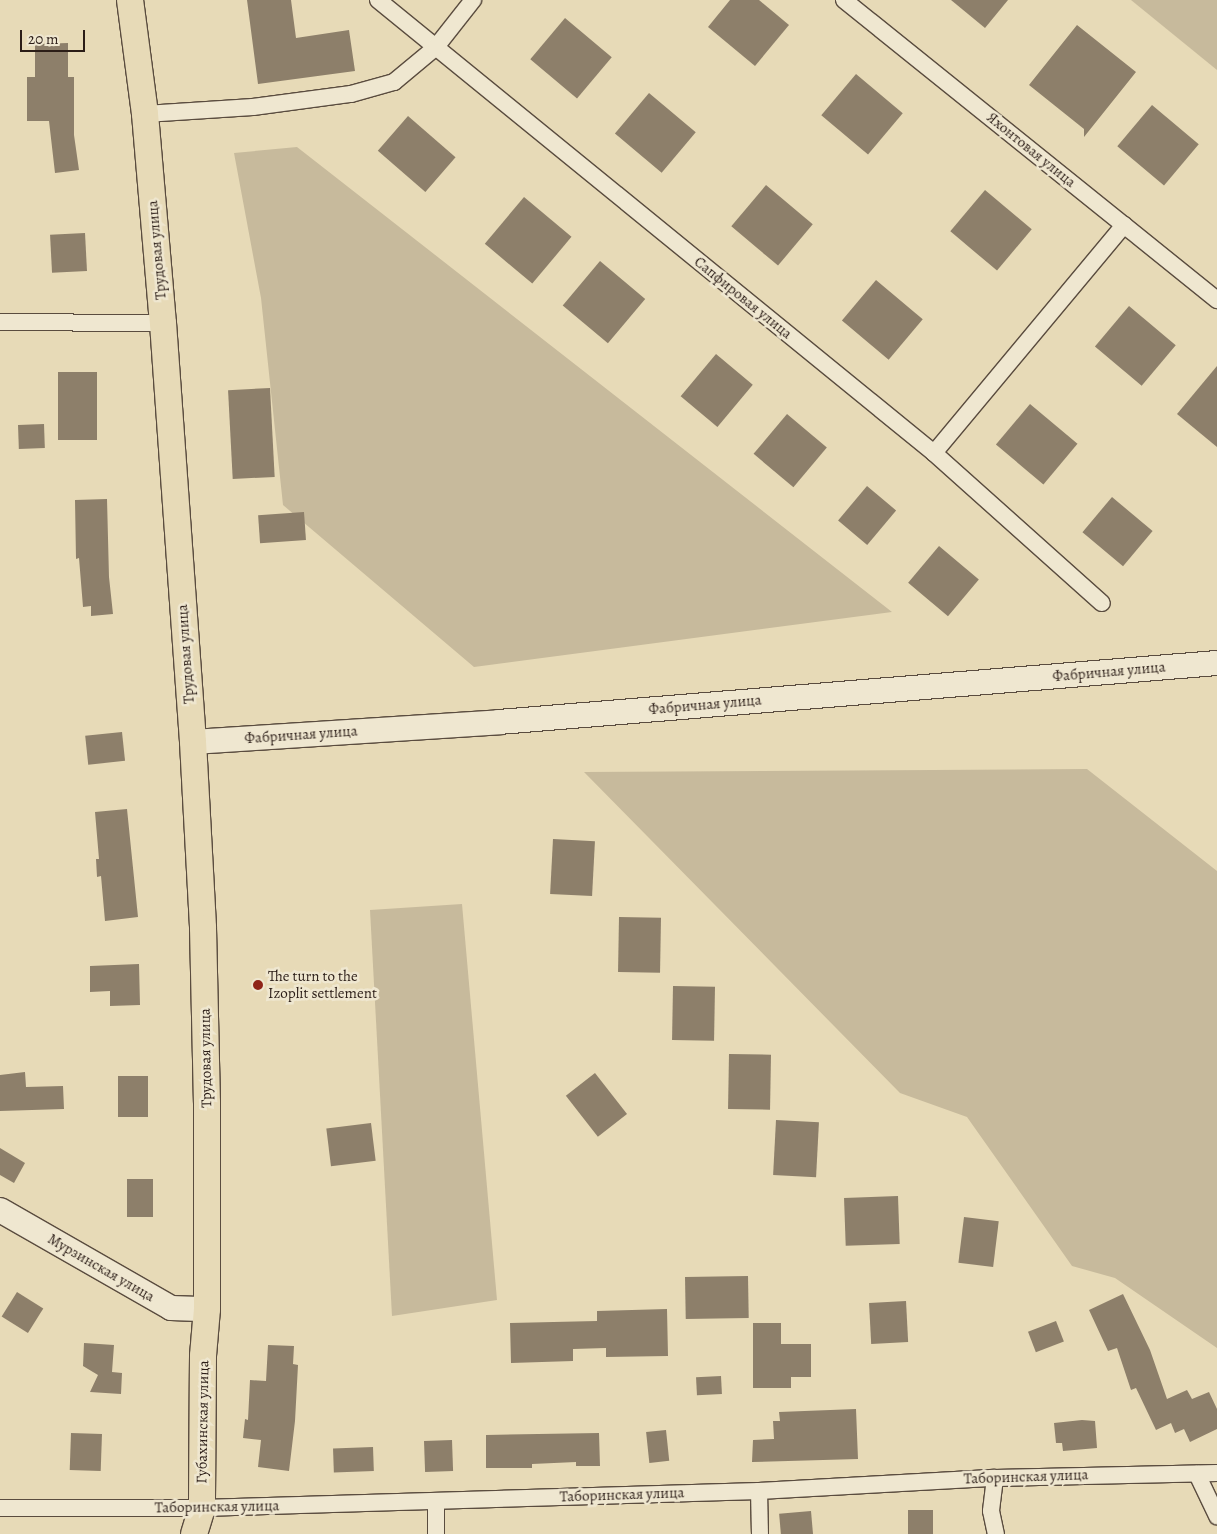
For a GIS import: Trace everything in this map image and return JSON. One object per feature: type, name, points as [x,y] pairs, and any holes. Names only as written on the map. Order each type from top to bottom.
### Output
[{"type":"main road","name":"Трудовая улица","points":[[130,0],[145,114],[163,323],[193,742],[204,947],[207,1102],[207,1309]]},
{"type":"main road","name":"Губахинская улица","points":[[194,1534],[202,1508],[203,1365],[207,1309]]},
{"type":"street","name":"Сапфировая улица","points":[[378,0],[934,454],[1102,603]]},
{"type":"street","points":[[145,114],[253,107],[351,94],[394,82],[436,47],[474,0]]},
{"type":"street","name":"Яхонтовая улица","points":[[844,0],[1217,300]]},
{"type":"street","points":[[934,454],[1124,226]]},
{"type":"street","points":[[0,322],[163,323]]},
{"type":"street","name":"Фабричная улица","points":[[193,742],[509,721],[1217,663]]},
{"type":"street","name":"Мурзинская улица","points":[[0,1210],[171,1308],[207,1309]]},
{"type":"street","name":"Таборинская улица","points":[[0,1508],[202,1508],[759,1491],[996,1478],[1137,1473],[1217,1473]]},
{"type":"street","points":[[1197,1474],[1217,1516]]},
{"type":"street","points":[[996,1478],[990,1510],[996,1534]]},
{"type":"street","points":[[759,1491],[760,1534]]},
{"type":"street","points":[[436,1501],[436,1534]]},
{"type":"shaded area","points":[[1131,0],[1217,0],[1217,70]]},
{"type":"shaded area","points":[[297,147],[892,612],[474,667],[283,505],[261,298],[234,153]]},
{"type":"shaded area","points":[[1087,769],[1217,871],[1217,1348],[1115,1278],[1072,1266],[967,1117],[900,1093],[584,772]]},
{"type":"shaded area","points":[[462,904],[497,1300],[392,1316],[370,910]]},
{"type":"building","points":[[247,0],[291,0],[296,38],[349,30],[355,71],[258,84]]},
{"type":"building","points":[[730,0],[759,0],[789,25],[755,66],[708,27]]},
{"type":"building","points":[[951,0],[1008,0],[985,28]]},
{"type":"building","points":[[565,18],[612,57],[577,99],[530,59]]},
{"type":"building","points":[[1077,25],[1136,72],[1084,137],[1084,129],[1029,85]]},
{"type":"building","points":[[68,43],[68,77],[74,77],[74,135],[79,170],[55,173],[49,121],[27,121],[27,77],[35,77],[35,44]]},
{"type":"building","points":[[856,74],[903,113],[868,155],[821,115]]},
{"type":"building","points":[[649,93],[696,132],[662,173],[615,134]]},
{"type":"building","points":[[1152,105],[1199,144],[1164,186],[1117,146]]},
{"type":"building","points":[[408,116],[456,157],[425,192],[378,151]]},
{"type":"building","points":[[766,185],[813,224],[778,266],[731,226]]},
{"type":"building","points":[[985,190],[1032,229],[997,271],[950,231]]},
{"type":"building","points":[[524,197],[571,237],[532,284],[485,244]]},
{"type":"building","points":[[85,233],[87,271],[52,273],[50,235]]},
{"type":"building","points":[[600,261],[645,299],[608,343],[563,305]]},
{"type":"building","points":[[876,280],[923,319],[889,360],[842,321]]},
{"type":"building","points":[[1129,306],[1176,345],[1142,386],[1095,347]]},
{"type":"building","points":[[716,354],[753,385],[717,427],[681,396]]},
{"type":"building","points":[[1217,366],[1217,447],[1177,414]]},
{"type":"building","points":[[58,372],[97,372],[97,440],[58,440]]},
{"type":"building","points":[[270,388],[275,477],[233,479],[228,390]]},
{"type":"building","points":[[1030,404],[1077,444],[1043,484],[996,445]]},
{"type":"building","points":[[787,414],[827,447],[793,487],[754,454]]},
{"type":"building","points":[[44,424],[45,448],[19,449],[18,425]]},
{"type":"building","points":[[867,486],[896,510],[867,545],[838,520]]},
{"type":"building","points":[[1112,497],[1153,531],[1123,566],[1082,532]]},
{"type":"building","points":[[107,499],[109,577],[113,614],[91,616],[91,606],[83,607],[79,558],[76,559],[75,500]]},
{"type":"building","points":[[304,512],[306,540],[260,543],[258,515]]},
{"type":"building","points":[[939,546],[979,579],[948,616],[908,583]]},
{"type":"building","points":[[122,732],[125,761],[88,765],[85,736]]},
{"type":"building","points":[[127,809],[138,917],[105,921],[101,876],[97,877],[96,859],[99,859],[95,812]]},
{"type":"building","points":[[553,839],[595,841],[592,896],[550,894]]},
{"type":"building","points":[[619,917],[661,918],[660,973],[618,972]]},
{"type":"building","points":[[139,964],[140,1005],[110,1006],[110,991],[90,992],[90,966]]},
{"type":"building","points":[[673,986],[715,987],[714,1041],[672,1040]]},
{"type":"building","points":[[729,1054],[771,1055],[770,1110],[728,1109]]},
{"type":"building","points":[[25,1072],[26,1087],[63,1086],[64,1109],[0,1111],[0,1075]]},
{"type":"building","points":[[595,1073],[627,1114],[598,1137],[566,1096]]},
{"type":"building","points":[[118,1076],[148,1076],[148,1117],[118,1117]]},
{"type":"building","points":[[776,1120],[819,1122],[816,1177],[773,1175]]},
{"type":"building","points":[[371,1123],[376,1161],[331,1166],[326,1128]]},
{"type":"building","points":[[0,1148],[25,1163],[14,1183],[0,1175]]},
{"type":"building","points":[[127,1179],[153,1179],[153,1217],[127,1217]]},
{"type":"building","points":[[898,1196],[900,1244],[846,1246],[844,1198]]},
{"type":"building","points":[[964,1217],[999,1221],[993,1267],[958,1263]]},
{"type":"building","points":[[748,1276],[749,1318],[686,1319],[685,1277]]},
{"type":"building","points":[[17,1292],[43,1308],[28,1333],[2,1317]]},
{"type":"building","points":[[1123,1294],[1150,1350],[1167,1399],[1187,1390],[1192,1399],[1209,1392],[1217,1409],[1217,1429],[1190,1442],[1184,1429],[1175,1433],[1171,1423],[1156,1430],[1136,1388],[1131,1390],[1117,1348],[1108,1351],[1089,1310]]},
{"type":"building","points":[[906,1301],[908,1342],[871,1344],[869,1303]]},
{"type":"building","points":[[667,1309],[668,1356],[606,1357],[606,1348],[573,1349],[573,1361],[511,1363],[510,1323],[597,1321],[597,1311]]},
{"type":"building","points":[[1056,1321],[1064,1342],[1036,1352],[1028,1332]]},
{"type":"building","points":[[753,1323],[781,1323],[781,1344],[811,1344],[811,1377],[791,1377],[791,1388],[753,1388]]},
{"type":"building","points":[[84,1343],[114,1345],[112,1372],[122,1373],[121,1394],[90,1392],[98,1375],[83,1366]]},
{"type":"building","points":[[268,1345],[294,1346],[293,1364],[298,1365],[295,1421],[289,1471],[258,1467],[261,1440],[243,1438],[245,1419],[248,1420],[250,1380],[266,1381]]},
{"type":"building","points":[[721,1376],[722,1394],[697,1395],[696,1377]]},
{"type":"building","points":[[856,1409],[858,1459],[752,1462],[753,1440],[774,1439],[773,1421],[780,1421],[779,1412]]},
{"type":"building","points":[[1082,1420],[1095,1421],[1097,1448],[1063,1451],[1062,1443],[1056,1443],[1054,1423]]},
{"type":"building","points":[[666,1430],[669,1461],[649,1463],[646,1432]]},
{"type":"building","points":[[71,1433],[102,1434],[101,1471],[70,1470]]},
{"type":"building","points":[[599,1433],[600,1466],[576,1466],[576,1462],[532,1464],[532,1468],[486,1468],[486,1435]]},
{"type":"building","points":[[452,1440],[453,1471],[425,1472],[424,1441]]},
{"type":"building","points":[[373,1447],[374,1471],[334,1472],[333,1448]]},
{"type":"building","points":[[908,1510],[933,1510],[933,1534],[908,1534]]},
{"type":"building","points":[[811,1511],[813,1534],[781,1534],[779,1514]]},
{"type":"place","name":"The turn to the Izoplit settlement","points":[[258,985]]}]
